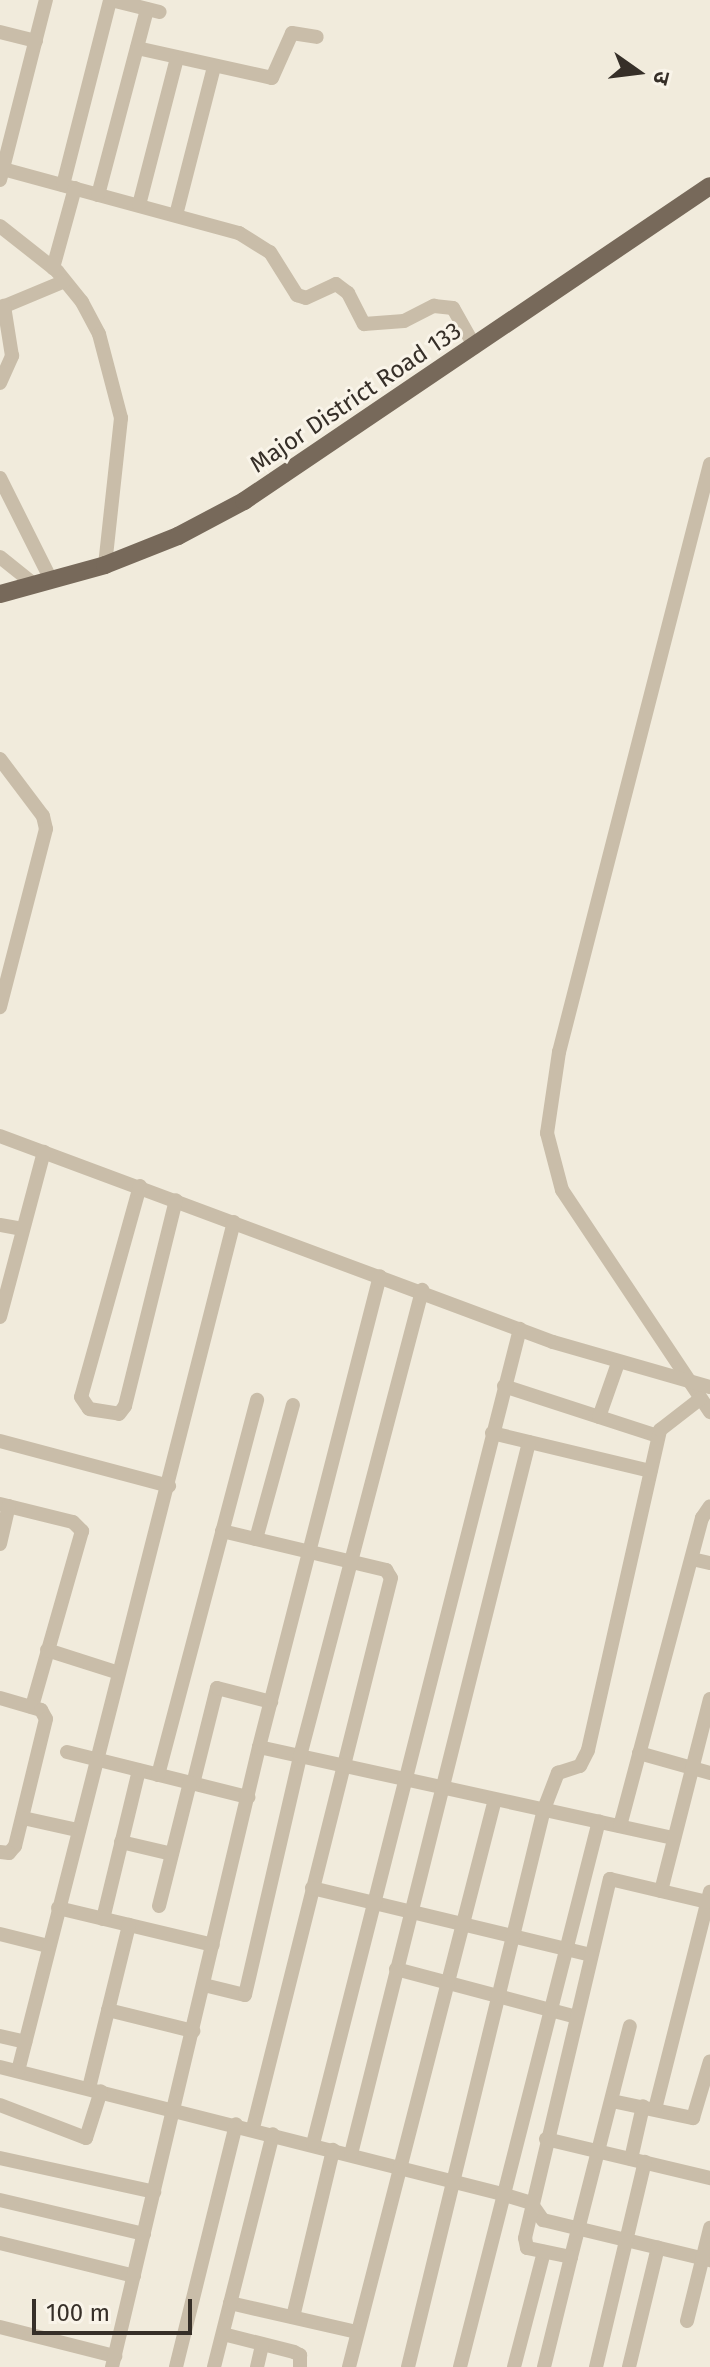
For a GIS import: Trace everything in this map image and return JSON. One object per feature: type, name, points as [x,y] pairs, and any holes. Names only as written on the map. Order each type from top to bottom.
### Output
[{"type":"main road","name":"Major District Road 133","points":[[0,594],[105,565],[178,536],[244,501],[710,186]]},
{"type":"street","points":[[46,0],[2,174],[139,205],[254,241],[270,252],[297,295],[306,298],[336,284],[348,293],[364,324],[404,321],[434,306],[453,308],[475,347]]},
{"type":"street","points":[[53,268],[110,0],[153,10],[137,48],[98,195]]},
{"type":"street","points":[[0,32],[36,41]]},
{"type":"street","points":[[137,48],[272,78],[292,33],[317,37]]},
{"type":"street","points":[[139,205],[177,58]]},
{"type":"street","points":[[176,215],[214,67]]},
{"type":"street","points":[[0,226],[65,281],[99,334],[121,418],[105,565]]},
{"type":"street","points":[[0,383],[13,345],[2,307],[65,281]]},
{"type":"street","points":[[710,464],[559,1052],[547,1133],[562,1190],[685,1381],[710,1412]]},
{"type":"street","points":[[0,478],[43,583]]},
{"type":"street","points":[[0,557],[43,583]]},
{"type":"street","points":[[0,759],[46,829],[0,1007]]},
{"type":"street","points":[[0,1136],[422,1290],[520,1329],[618,1363],[710,1387]]},
{"type":"street","points":[[1,1310],[5,1281],[44,1152]]},
{"type":"street","points":[[140,1186],[81,1397],[89,1409],[119,1414],[125,1406],[176,1200]]},
{"type":"street","points":[[18,2071],[116,1672],[169,1486],[234,1222]]},
{"type":"street","points":[[0,1225],[23,1229]]},
{"type":"street","points":[[0,2327],[113,2362],[259,1747],[380,1276]]},
{"type":"street","points":[[204,1985],[245,1995],[300,1756],[422,1290]]},
{"type":"street","points":[[313,2144],[403,1778],[520,1329]]},
{"type":"street","points":[[599,1417],[618,1363]]},
{"type":"street","points":[[504,1386],[658,1436]]},
{"type":"street","points":[[408,2367],[544,1809],[558,1773],[580,1766],[588,1750],[658,1436],[669,1419],[700,1399]]},
{"type":"street","points":[[158,1775],[257,1400]]},
{"type":"street","points":[[256,1539],[293,1405]]},
{"type":"street","points":[[492,1433],[650,1471]]},
{"type":"street","points":[[0,1441],[169,1486]]},
{"type":"street","points":[[351,2154],[529,1442]]},
{"type":"street","points":[[0,1544],[5,1505],[73,1522],[82,1531],[32,1707]]},
{"type":"street","points":[[620,1826],[692,1559],[710,1506]]},
{"type":"street","points":[[222,1531],[386,1570],[391,1578],[253,2128]]},
{"type":"street","points":[[692,1559],[710,1563]]},
{"type":"street","points":[[47,1650],[116,1672]]},
{"type":"street","points":[[159,1906],[217,1688],[271,1702]]},
{"type":"street","points":[[0,1698],[41,1710],[46,1719],[13,1851],[0,1852]]},
{"type":"street","points":[[661,1891],[710,1699]]},
{"type":"street","points":[[259,1747],[674,1838]]},
{"type":"street","points":[[67,1752],[248,1797]]},
{"type":"street","points":[[639,1753],[710,1773]]},
{"type":"street","points":[[103,1919],[139,1770]]},
{"type":"street","points":[[349,2367],[495,1799]]},
{"type":"street","points":[[23,1818],[77,1830]]},
{"type":"street","points":[[460,2367],[599,1821]]},
{"type":"street","points":[[121,1842],[172,1854]]},
{"type":"street","points":[[571,2257],[524,2244],[546,2139],[610,1879],[661,1891],[709,1897],[649,2108],[626,2240],[596,2367]]},
{"type":"street","points":[[312,1888],[410,1915],[591,1955]]},
{"type":"street","points":[[58,1908],[213,1945]]},
{"type":"street","points":[[0,2105],[86,2138],[108,2010],[129,1925]]},
{"type":"street","points":[[0,1934],[48,1946]]},
{"type":"street","points":[[396,1969],[576,2017]]},
{"type":"street","points":[[108,2010],[193,2031]]},
{"type":"street","points":[[544,2367],[630,2026]]},
{"type":"street","points":[[0,2036],[25,2042]]},
{"type":"street","points":[[612,2101],[693,2118],[710,2061]]},
{"type":"street","points":[[0,2067],[175,2108],[502,2194],[531,2203],[543,2220],[706,2259]]},
{"type":"street","points":[[176,2367],[236,2124]]},
{"type":"street","points":[[214,2367],[273,2134]]},
{"type":"street","points":[[546,2139],[710,2178]]},
{"type":"street","points":[[293,2317],[333,2150]]},
{"type":"street","points":[[0,2158],[154,2192]]},
{"type":"street","points":[[0,2200],[144,2234]]},
{"type":"street","points":[[687,2321],[706,2259],[710,2228]]},
{"type":"street","points":[[0,2243],[134,2276]]},
{"type":"street","points":[[629,2367],[658,2247]]},
{"type":"street","points":[[514,2367],[544,2252]]},
{"type":"street","points":[[230,2303],[357,2332]]},
{"type":"street","points":[[223,2334],[300,2355],[300,2367]]},
{"type":"street","points":[[257,2367],[262,2345]]}]
